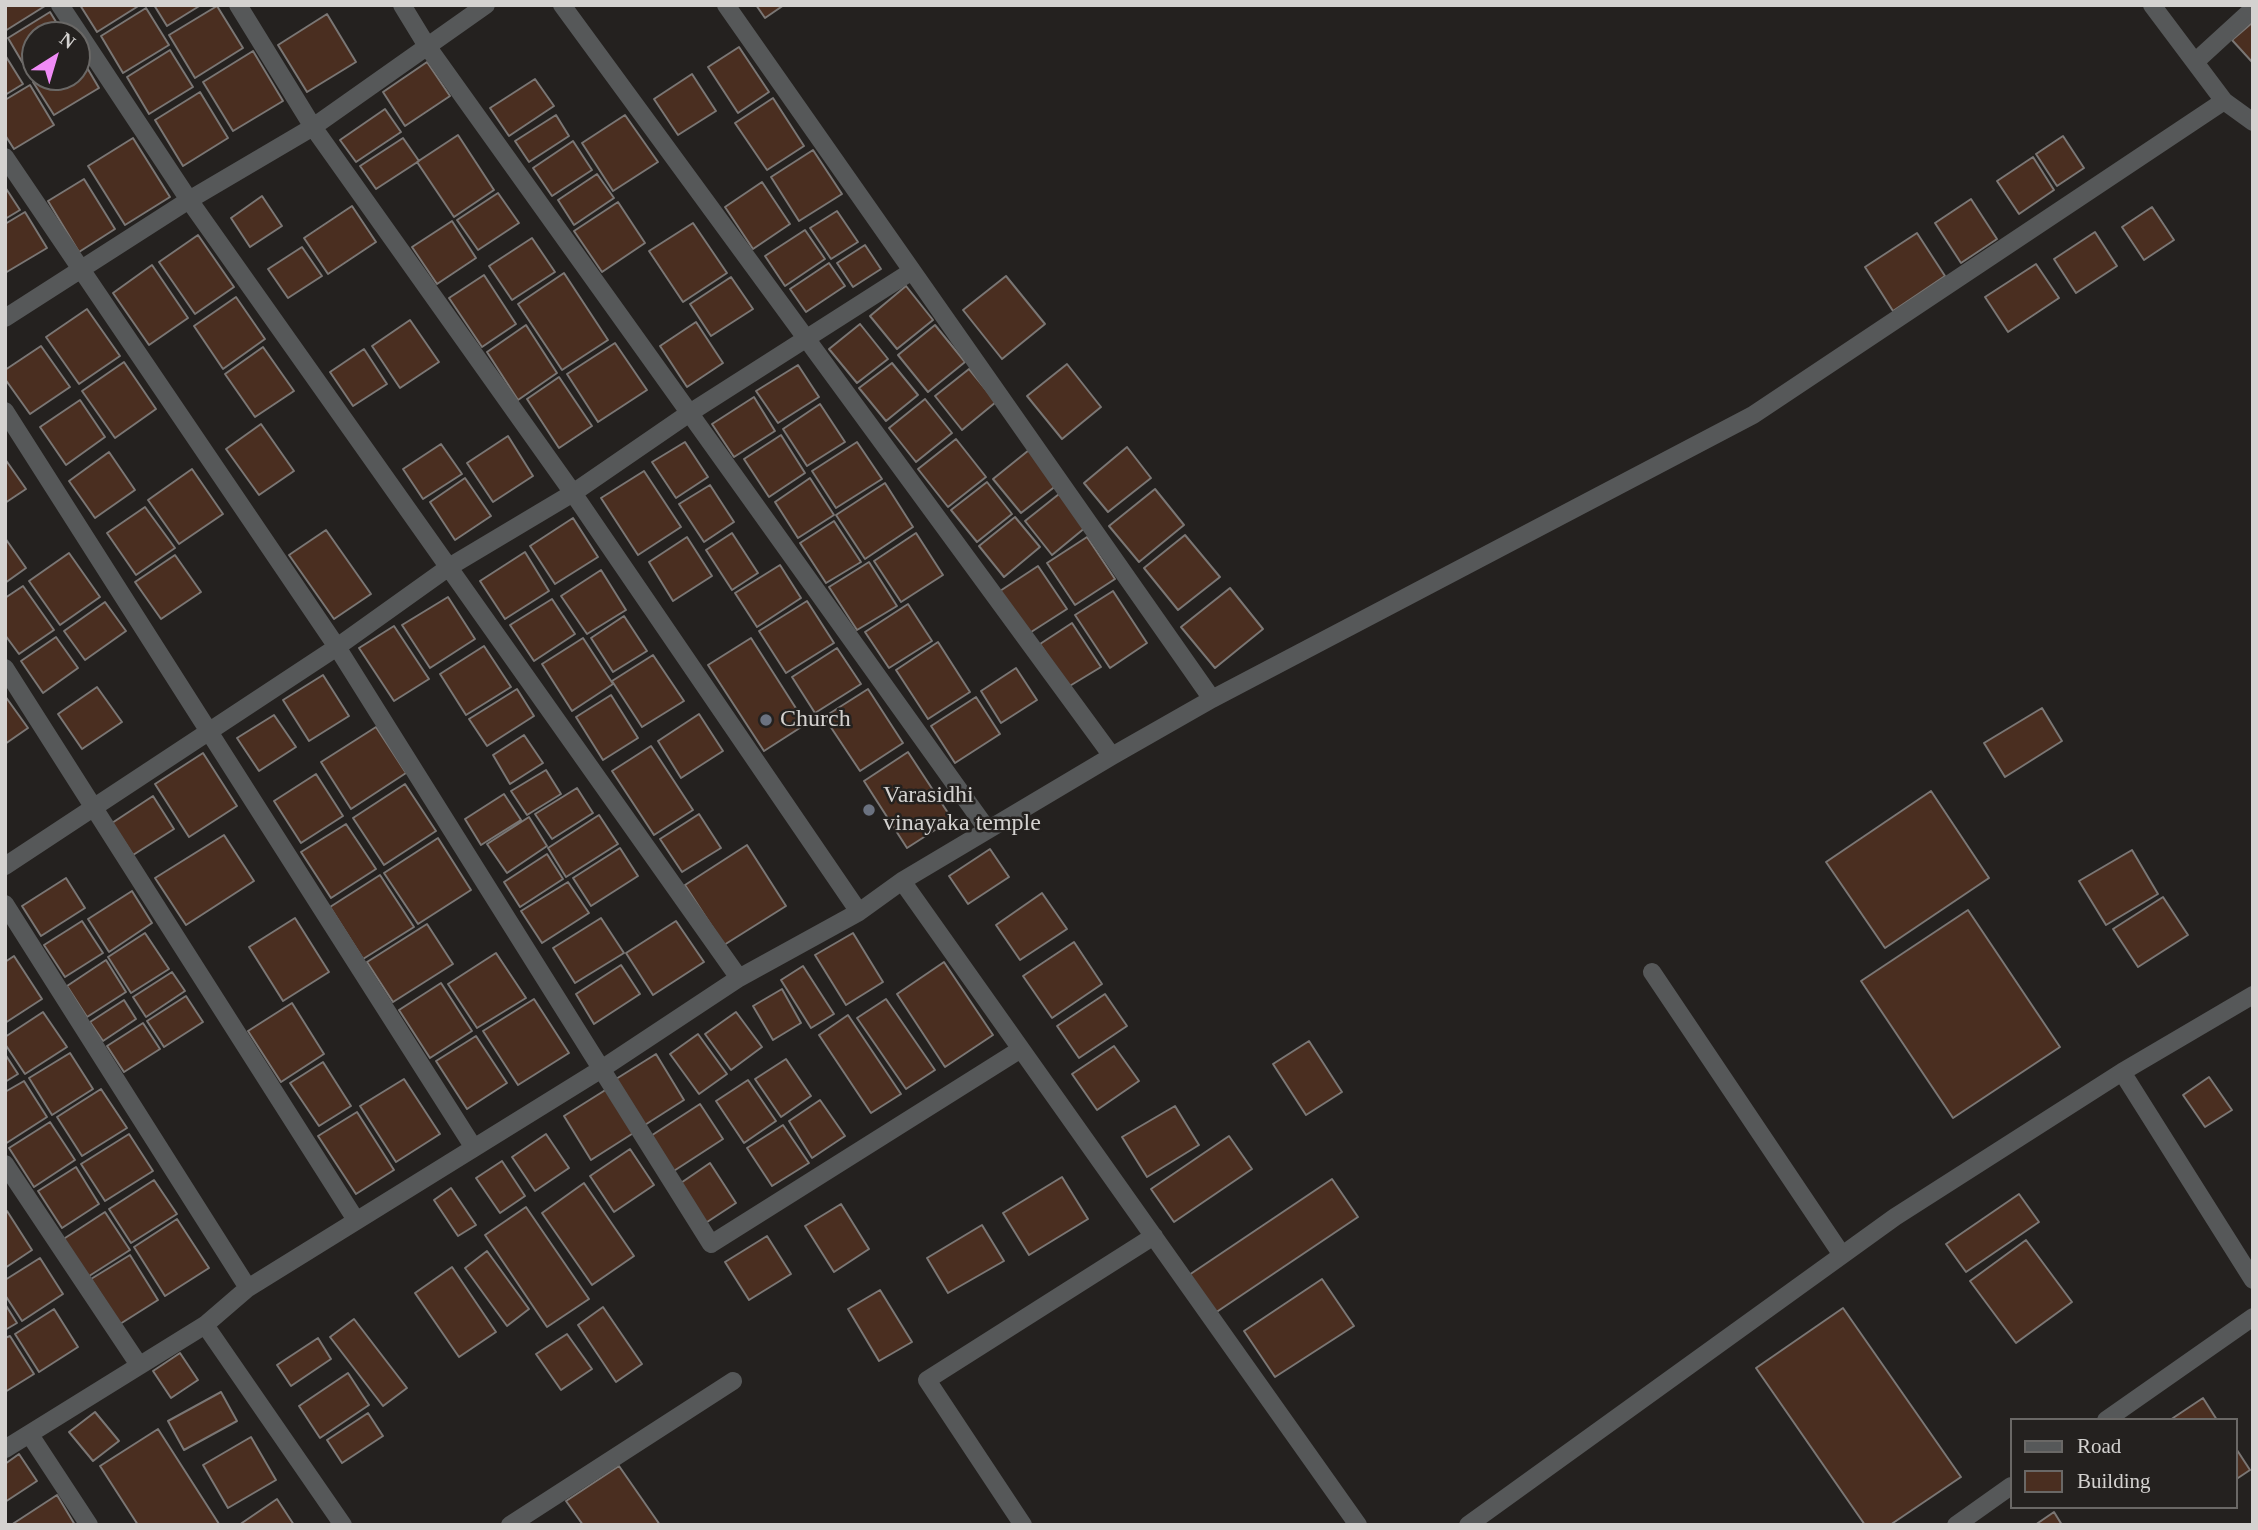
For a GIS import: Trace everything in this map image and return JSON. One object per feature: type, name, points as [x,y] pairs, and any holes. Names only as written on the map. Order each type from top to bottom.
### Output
[{"type":"street","points":[[60,5],[189,200],[739,978]]},
{"type":"street","points":[[238,5],[313,127],[573,492],[859,912]]},
{"type":"street","points":[[402,5],[427,46],[987,830]]},
{"type":"street","points":[[5,318],[81,272],[189,200],[313,127],[486,5]]},
{"type":"street","points":[[562,5],[1112,756]]},
{"type":"street","points":[[726,5],[1212,699]]},
{"type":"street","points":[[2152,5],[2224,101],[2253,122]]},
{"type":"street","points":[[2195,62],[2253,9]]},
{"type":"street","points":[[8,1442],[30,1435],[205,1325],[248,1288],[603,1068],[739,978],[859,912],[902,881],[1112,756],[1212,699],[1753,415],[2224,101]]},
{"type":"street","points":[[5,157],[337,647],[711,1244],[1021,1049]]},
{"type":"street","points":[[5,866],[337,647],[449,567],[573,492],[688,414],[912,271]]},
{"type":"street","points":[[5,411],[474,1148]]},
{"type":"street","points":[[5,668],[356,1220]]},
{"type":"street","points":[[902,881],[1358,1525]]},
{"type":"street","points":[[5,905],[248,1288]]},
{"type":"street","points":[[1652,972],[1842,1255]]},
{"type":"street","points":[[1468,1525],[1842,1255],[2122,1072],[2253,995]]},
{"type":"street","points":[[2122,1072],[2253,1280]]},
{"type":"street","points":[[5,1164],[139,1365]]},
{"type":"street","points":[[1023,1525],[927,1380],[1154,1236]]},
{"type":"street","points":[[2109,1418],[2253,1317]]},
{"type":"street","points":[[205,1325],[343,1525]]},
{"type":"street","points":[[510,1525],[733,1381]]},
{"type":"street","points":[[30,1435],[89,1525]]},
{"type":"street","points":[[1956,1525],[2010,1487]]},
{"type":"building","points":[[5,5],[45,5],[45,6],[5,31]]},
{"type":"building","points":[[80,5],[140,5],[97,32]]},
{"type":"building","points":[[154,5],[201,5],[167,26]]},
{"type":"building","points":[[756,5],[784,5],[765,18]]},
{"type":"building","points":[[217,6],[243,48],[195,78],[169,35]]},
{"type":"building","points":[[146,8],[169,45],[123,73],[101,36]]},
{"type":"building","points":[[50,12],[55,21],[35,21]]},
{"type":"building","points":[[327,14],[356,62],[307,92],[278,45]]},
{"type":"building","points":[[2253,22],[2253,63],[2232,40]]},
{"type":"building","points":[[21,30],[21,60],[8,38]]},
{"type":"building","points":[[739,47],[769,92],[738,113],[708,67]]},
{"type":"building","points":[[170,50],[193,87],[149,114],[127,77]]},
{"type":"building","points":[[253,51],[283,101],[233,131],[203,82]]},
{"type":"building","points":[[5,55],[21,85],[5,95]]},
{"type":"building","points":[[427,62],[450,96],[405,126],[383,92]]},
{"type":"building","points":[[91,74],[99,88],[54,115],[39,91],[91,91]]},
{"type":"building","points":[[692,74],[716,111],[678,135],[654,99]]},
{"type":"building","points":[[535,79],[554,106],[509,136],[490,108]]},
{"type":"building","points":[[21,90],[34,91],[54,125],[14,149],[5,135],[5,100]]},
{"type":"building","points":[[200,92],[228,138],[183,166],[155,120]]},
{"type":"building","points":[[773,98],[804,146],[767,170],[735,123]]},
{"type":"building","points":[[385,109],[401,132],[356,162],[340,140]]},
{"type":"building","points":[[556,115],[569,136],[529,162],[515,141]]},
{"type":"building","points":[[625,115],[658,162],[613,191],[582,143]]},
{"type":"building","points":[[458,135],[494,190],[454,217],[417,162]]},
{"type":"building","points":[[2063,136],[2084,168],[2057,186],[2036,154]]},
{"type":"building","points":[[133,138],[170,197],[125,225],[88,166]]},
{"type":"building","points":[[403,138],[419,161],[376,189],[360,166]]},
{"type":"building","points":[[573,141],[592,170],[552,196],[533,168]]},
{"type":"building","points":[[813,150],[842,194],[799,221],[771,177]]},
{"type":"building","points":[[2033,157],[2054,190],[2019,214],[1997,181]]},
{"type":"building","points":[[597,174],[614,198],[574,225],[558,200]]},
{"type":"building","points":[[84,179],[115,229],[79,252],[48,201]]},
{"type":"building","points":[[762,182],[790,224],[753,249],[725,207]]},
{"type":"building","points":[[5,187],[20,210],[5,219]]},
{"type":"building","points":[[498,193],[519,223],[478,250],[457,220]]},
{"type":"building","points":[[262,196],[282,226],[250,247],[231,218]]},
{"type":"building","points":[[1971,199],[1997,239],[1961,263],[1935,223]]},
{"type":"building","points":[[618,202],[645,243],[602,272],[574,231]]},
{"type":"building","points":[[352,206],[376,242],[328,274],[304,238]]},
{"type":"building","points":[[2152,207],[2174,240],[2144,260],[2122,227]]},
{"type":"building","points":[[837,211],[858,242],[831,259],[810,228]]},
{"type":"building","points":[[25,212],[47,248],[5,273],[5,224]]},
{"type":"building","points":[[452,221],[476,258],[437,284],[412,247]]},
{"type":"building","points":[[693,223],[727,273],[683,302],[649,251]]},
{"type":"building","points":[[805,230],[825,259],[785,286],[765,256]]},
{"type":"building","points":[[2095,232],[2117,266],[2076,293],[2054,259]]},
{"type":"building","points":[[1917,233],[1945,276],[1893,311],[1865,267]]},
{"type":"building","points":[[198,235],[234,287],[195,314],[159,262]]},
{"type":"building","points":[[532,238],[555,272],[512,300],[489,266]]},
{"type":"building","points":[[865,245],[881,269],[853,287],[837,263]]},
{"type":"building","points":[[302,247],[322,276],[288,298],[268,269]]},
{"type":"building","points":[[829,263],[845,286],[806,312],[790,289]]},
{"type":"building","points":[[2036,264],[2059,298],[2008,332],[1985,297]]},
{"type":"building","points":[[152,265],[188,318],[149,345],[113,293]]},
{"type":"building","points":[[564,273],[608,340],[562,370],[518,304]]},
{"type":"building","points":[[484,275],[516,324],[482,347],[449,298]]},
{"type":"building","points":[[1006,276],[1045,324],[1002,359],[963,310]]},
{"type":"building","points":[[731,277],[753,309],[711,336],[690,304]]},
{"type":"building","points":[[906,286],[933,320],[897,349],[870,316]]},
{"type":"building","points":[[236,297],[265,339],[223,369],[194,326]]},
{"type":"building","points":[[87,309],[120,356],[79,384],[46,337]]},
{"type":"building","points":[[410,320],[439,362],[400,388],[372,346]]},
{"type":"building","points":[[696,322],[723,363],[687,387],[660,346]]},
{"type":"building","points":[[860,324],[888,359],[857,383],[829,349]]},
{"type":"building","points":[[526,325],[557,373],[518,400],[487,352]]},
{"type":"building","points":[[935,325],[965,362],[928,392],[898,355]]},
{"type":"building","points":[[615,343],[647,390],[598,422],[567,374]]},
{"type":"building","points":[[41,346],[70,387],[30,414],[5,379],[5,370]]},
{"type":"building","points":[[263,347],[294,391],[255,417],[225,374]]},
{"type":"building","points":[[364,349],[387,384],[353,406],[330,372]]},
{"type":"building","points":[[124,362],[156,409],[115,438],[82,391]]},
{"type":"building","points":[[892,363],[918,395],[886,421],[859,388]]},
{"type":"building","points":[[1067,364],[1101,407],[1062,439],[1027,396]]},
{"type":"building","points":[[798,365],[819,397],[778,423],[756,391]]},
{"type":"building","points":[[969,369],[996,402],[962,430],[935,396]]},
{"type":"building","points":[[559,377],[592,426],[559,448],[527,399]]},
{"type":"building","points":[[754,397],[775,431],[734,457],[712,424]]},
{"type":"building","points":[[925,399],[952,433],[916,462],[889,428]]},
{"type":"building","points":[[80,400],[105,437],[66,465],[40,427]]},
{"type":"building","points":[[820,404],[845,442],[807,466],[783,429]]},
{"type":"building","points":[[261,424],[294,471],[259,495],[226,449]]},
{"type":"building","points":[[781,435],[805,473],[769,497],[744,459]]},
{"type":"building","points":[[508,436],[533,476],[493,502],[467,463]]},
{"type":"building","points":[[956,439],[986,477],[948,507],[918,469]]},
{"type":"building","points":[[685,442],[708,477],[676,498],[652,462]]},
{"type":"building","points":[[857,442],[882,479],[836,508],[812,471]]},
{"type":"building","points":[[441,444],[462,474],[423,499],[403,469]]},
{"type":"building","points":[[1127,447],[1151,478],[1108,512],[1084,483]]},
{"type":"building","points":[[1029,450],[1057,485],[1021,513],[993,479]]},
{"type":"building","points":[[109,452],[135,490],[95,518],[69,481]]},
{"type":"building","points":[[5,459],[26,489],[5,503]]},
{"type":"building","points":[[192,469],[223,514],[179,544],[148,500]]},
{"type":"building","points":[[644,471],[681,527],[638,555],[601,498]]},
{"type":"building","points":[[465,478],[491,516],[455,540],[430,502]]},
{"type":"building","points":[[810,478],[834,515],[798,538],[775,502]]},
{"type":"building","points":[[987,482],[1012,514],[977,542],[951,510]]},
{"type":"building","points":[[885,483],[913,527],[865,559],[836,515]]},
{"type":"building","points":[[710,485],[734,522],[704,542],[679,504]]},
{"type":"building","points":[[1155,489],[1184,525],[1139,562],[1109,526]]},
{"type":"building","points":[[1059,494],[1086,527],[1052,555],[1025,521]]},
{"type":"building","points":[[145,507],[175,548],[136,575],[107,533]]},
{"type":"building","points":[[1015,517],[1040,547],[1004,577],[979,546]]},
{"type":"building","points":[[573,518],[598,557],[555,584],[530,546]]},
{"type":"building","points":[[834,521],[861,562],[826,583],[800,543]]},
{"type":"building","points":[[326,530],[371,594],[334,619],[289,555]]},
{"type":"building","points":[[732,533],[758,573],[732,590],[706,550]]},
{"type":"building","points":[[916,533],[943,575],[901,602],[874,561]]},
{"type":"building","points":[[1185,535],[1220,577],[1178,610],[1144,568]]},
{"type":"building","points":[[687,537],[712,576],[673,601],[649,562]]},
{"type":"building","points":[[1087,537],[1115,579],[1075,605],[1047,563]]},
{"type":"building","points":[[5,538],[26,568],[5,583]]},
{"type":"building","points":[[525,552],[549,591],[505,619],[480,581]]},
{"type":"building","points":[[69,553],[100,597],[60,625],[29,581]]},
{"type":"building","points":[[175,555],[201,592],[161,619],[135,582]]},
{"type":"building","points":[[869,562],[897,606],[857,630],[829,587]]},
{"type":"building","points":[[780,565],[801,598],[757,627],[735,593]]},
{"type":"building","points":[[1038,566],[1067,609],[1028,634],[1000,591]]},
{"type":"building","points":[[601,570],[626,610],[587,634],[561,596]]},
{"type":"building","points":[[23,586],[54,630],[19,654],[5,635],[5,598]]},
{"type":"building","points":[[1230,588],[1263,629],[1215,668],[1181,627]]},
{"type":"building","points":[[1113,591],[1147,643],[1110,668],[1075,615]]},
{"type":"building","points":[[448,597],[475,639],[430,668],[402,625]]},
{"type":"building","points":[[552,599],[575,634],[534,661],[510,625]]},
{"type":"building","points":[[807,601],[834,643],[786,673],[759,631]]},
{"type":"building","points":[[105,602],[126,631],[85,660],[64,631]]},
{"type":"building","points":[[908,604],[932,641],[889,668],[865,632]]},
{"type":"building","points":[[624,616],[647,651],[613,672],[591,638]]},
{"type":"building","points":[[1072,623],[1101,667],[1068,687],[1040,644]]},
{"type":"building","points":[[394,626],[429,679],[394,701],[359,648]]},
{"type":"building","points":[[56,637],[78,668],[43,693],[21,661]]},
{"type":"building","points":[[583,638],[613,684],[572,711],[542,664]]},
{"type":"building","points":[[751,638],[806,724],[764,751],[708,665]]},
{"type":"building","points":[[938,642],[970,692],[928,719],[896,670]]},
{"type":"building","points":[[484,646],[511,687],[466,715],[440,674]]},
{"type":"building","points":[[837,648],[861,684],[815,713],[792,677]]},
{"type":"building","points":[[653,655],[684,701],[642,727],[612,681]]},
{"type":"building","points":[[1016,668],[1037,700],[1001,723],[981,691]]},
{"type":"building","points":[[323,675],[349,716],[309,741],[283,700]]},
{"type":"building","points":[[97,687],[122,722],[82,749],[58,714]]},
{"type":"building","points":[[517,689],[534,716],[487,746],[469,719]]},
{"type":"building","points":[[868,689],[903,743],[860,771],[824,717]]},
{"type":"building","points":[[611,695],[638,738],[603,760],[576,717]]},
{"type":"building","points":[[5,696],[28,728],[5,744]]},
{"type":"building","points":[[976,697],[1000,734],[955,763],[931,726]]},
{"type":"building","points":[[2042,708],[2062,741],[2005,777],[1984,743]]},
{"type":"building","points":[[699,714],[723,751],[681,778],[658,741]]},
{"type":"building","points":[[274,715],[296,747],[259,771],[237,738]]},
{"type":"building","points":[[376,727],[406,773],[351,809],[321,762]]},
{"type":"building","points":[[524,735],[543,763],[510,784],[493,755]]},
{"type":"building","points":[[651,746],[693,810],[654,835],[612,771]]},
{"type":"building","points":[[908,752],[952,819],[907,848],[864,781]]},
{"type":"building","points":[[203,753],[237,806],[189,837],[155,784]]},
{"type":"building","points":[[546,770],[561,794],[527,815],[511,791]]},
{"type":"building","points":[[316,774],[343,816],[301,843],[274,801]]},
{"type":"building","points":[[405,784],[436,831],[384,865],[353,818]]},
{"type":"building","points":[[577,788],[593,813],[552,839],[535,814]]},
{"type":"building","points":[[1931,791],[1989,878],[1885,948],[1826,862]]},
{"type":"building","points":[[504,794],[521,820],[481,845],[465,819]]},
{"type":"building","points":[[153,796],[174,829],[133,855],[112,823]]},
{"type":"building","points":[[699,814],[721,848],[682,872],[660,839]]},
{"type":"building","points":[[599,815],[618,844],[566,877],[548,848]]},
{"type":"building","points":[[529,817],[547,846],[507,873],[487,844]]},
{"type":"building","points":[[346,824],[376,869],[331,898],[301,852]]},
{"type":"building","points":[[224,835],[254,881],[186,925],[155,878]]},
{"type":"building","points":[[438,838],[471,890],[418,924],[384,873]]},
{"type":"building","points":[[747,845],[786,906],[724,945],[685,885]]},
{"type":"building","points":[[620,848],[638,876],[591,906],[573,878]]},
{"type":"building","points":[[990,849],[1009,877],[968,904],[949,876]]},
{"type":"building","points":[[2132,850],[2158,894],[2106,925],[2079,881]]},
{"type":"building","points":[[547,854],[563,879],[520,907],[504,882]]},
{"type":"building","points":[[380,875],[414,927],[363,959],[330,907]]},
{"type":"building","points":[[66,878],[85,908],[41,936],[22,906]]},
{"type":"building","points":[[568,882],[589,913],[542,943],[521,911]]},
{"type":"building","points":[[132,891],[152,923],[109,952],[88,919]]},
{"type":"building","points":[[1042,893],[1067,929],[1020,960],[996,925]]},
{"type":"building","points":[[2163,897],[2188,935],[2138,967],[2113,929]]},
{"type":"building","points":[[1968,910],[2060,1047],[1953,1118],[1861,981]]},
{"type":"building","points":[[295,918],[329,972],[283,1001],[249,947]]},
{"type":"building","points":[[601,918],[624,953],[575,983],[553,948]]},
{"type":"building","points":[[82,921],[103,953],[65,977],[44,945]]},
{"type":"building","points":[[676,921],[704,962],[653,995],[626,953]]},
{"type":"building","points":[[427,924],[453,964],[393,1002],[367,962]]},
{"type":"building","points":[[145,933],[169,969],[131,993],[108,957]]},
{"type":"building","points":[[853,933],[883,982],[846,1005],[815,955]]},
{"type":"building","points":[[1074,942],[1102,984],[1052,1018],[1023,976]]},
{"type":"building","points":[[496,953],[526,998],[477,1028],[448,984]]},
{"type":"building","points":[[14,956],[42,999],[5,1023],[5,962]]},
{"type":"building","points":[[106,960],[126,992],[87,1017],[67,986]]},
{"type":"building","points":[[944,962],[993,1035],[945,1067],[897,994]]},
{"type":"building","points":[[621,965],[640,994],[594,1024],[576,994]]},
{"type":"building","points":[[803,966],[834,1014],[811,1028],[781,980]]},
{"type":"building","points":[[172,972],[185,991],[146,1017],[133,997]]},
{"type":"building","points":[[441,983],[472,1031],[430,1058],[399,1010]]},
{"type":"building","points":[[782,989],[801,1023],[773,1040],[753,1006]]},
{"type":"building","points":[[1105,994],[1127,1026],[1079,1058],[1057,1026]]},
{"type":"building","points":[[186,996],[203,1022],[164,1047],[147,1021]]},
{"type":"building","points":[[534,999],[569,1053],[518,1085],[483,1031]]},
{"type":"building","points":[[886,999],[935,1070],[906,1089],[857,1018]]},
{"type":"building","points":[[124,1000],[136,1019],[103,1041],[90,1022]]},
{"type":"building","points":[[292,1003],[324,1054],[281,1082],[248,1031]]},
{"type":"building","points":[[43,1012],[67,1047],[25,1074],[5,1044],[5,1037]]},
{"type":"building","points":[[736,1012],[762,1047],[731,1070],[705,1034]]},
{"type":"building","points":[[848,1015],[901,1094],[871,1113],[819,1035]]},
{"type":"building","points":[[143,1023],[160,1049],[124,1072],[107,1046]]},
{"type":"building","points":[[698,1034],[727,1074],[699,1094],[670,1054]]},
{"type":"building","points":[[476,1036],[507,1083],[467,1109],[436,1061]]},
{"type":"building","points":[[1309,1041],[1342,1092],[1306,1115],[1273,1064]]},
{"type":"building","points":[[1114,1046],[1139,1081],[1097,1110],[1072,1074]]},
{"type":"building","points":[[70,1053],[93,1089],[52,1115],[29,1078]]},
{"type":"building","points":[[5,1054],[18,1074],[5,1082]]},
{"type":"building","points":[[656,1054],[684,1100],[637,1130],[608,1084]]},
{"type":"building","points":[[786,1059],[811,1096],[781,1117],[755,1079]]},
{"type":"building","points":[[323,1062],[351,1106],[319,1126],[290,1083]]},
{"type":"building","points":[[2209,1077],[2232,1110],[2205,1127],[2183,1095]]},
{"type":"building","points":[[404,1079],[440,1134],[396,1162],[360,1106]]},
{"type":"building","points":[[748,1080],[776,1121],[744,1143],[716,1101]]},
{"type":"building","points":[[24,1081],[47,1117],[5,1144],[5,1092]]},
{"type":"building","points":[[101,1089],[127,1128],[82,1156],[57,1117]]},
{"type":"building","points":[[607,1089],[635,1132],[591,1160],[564,1116]]},
{"type":"building","points":[[820,1100],[845,1136],[812,1158],[789,1121]]},
{"type":"building","points":[[700,1104],[723,1139],[663,1178],[640,1143]]},
{"type":"building","points":[[1175,1106],[1199,1145],[1147,1177],[1122,1137]]},
{"type":"building","points":[[357,1112],[394,1170],[356,1194],[318,1136]]},
{"type":"building","points":[[50,1122],[75,1160],[34,1187],[9,1148]]},
{"type":"building","points":[[783,1125],[809,1163],[772,1186],[747,1148]]},
{"type":"building","points":[[129,1134],[153,1171],[105,1201],[81,1164]]},
{"type":"building","points":[[546,1134],[569,1168],[535,1191],[512,1157]]},
{"type":"building","points":[[1229,1136],[1252,1169],[1174,1222],[1151,1189]]},
{"type":"building","points":[[630,1149],[654,1185],[614,1212],[590,1176]]},
{"type":"building","points":[[502,1161],[525,1196],[500,1213],[476,1178]]},
{"type":"building","points":[[710,1163],[736,1203],[701,1226],[675,1187]]},
{"type":"building","points":[[76,1167],[99,1204],[62,1228],[38,1191]]},
{"type":"building","points":[[1062,1177],[1088,1219],[1029,1255],[1003,1213]]},
{"type":"building","points":[[1332,1179],[1358,1217],[1215,1313],[1189,1275]]},
{"type":"building","points":[[154,1180],[177,1214],[131,1243],[109,1209]]},
{"type":"building","points":[[584,1183],[634,1256],[592,1285],[542,1213]]},
{"type":"building","points":[[451,1188],[476,1225],[458,1236],[434,1200]]},
{"type":"building","points":[[2019,1194],[2039,1222],[1966,1272],[1946,1244]]},
{"type":"building","points":[[841,1204],[869,1249],[834,1272],[805,1226]]},
{"type":"building","points":[[526,1207],[589,1299],[547,1327],[485,1235]]},
{"type":"building","points":[[7,1211],[32,1250],[5,1268],[5,1212]]},
{"type":"building","points":[[105,1212],[130,1250],[86,1278],[62,1240]]},
{"type":"building","points":[[177,1219],[209,1268],[165,1296],[134,1247]]},
{"type":"building","points":[[982,1225],[1004,1261],[948,1293],[927,1258]]},
{"type":"building","points":[[767,1236],[791,1274],[749,1300],[725,1262]]},
{"type":"building","points":[[2026,1240],[2072,1302],[2016,1343],[1970,1281]]},
{"type":"building","points":[[487,1251],[529,1309],[507,1326],[465,1268]]},
{"type":"building","points":[[130,1255],[158,1300],[120,1324],[91,1279]]},
{"type":"building","points":[[40,1258],[63,1294],[22,1321],[5,1295],[5,1280]]},
{"type":"building","points":[[452,1267],[496,1332],[459,1357],[415,1293]]},
{"type":"building","points":[[1322,1279],[1354,1326],[1275,1377],[1244,1331]]},
{"type":"building","points":[[880,1290],[912,1342],[879,1361],[848,1309]]},
{"type":"building","points":[[5,1304],[17,1323],[5,1330]]},
{"type":"building","points":[[603,1307],[642,1364],[616,1382],[578,1325]]},
{"type":"building","points":[[1843,1308],[1961,1477],[1890,1525],[1865,1525],[1756,1368]]},
{"type":"building","points":[[54,1309],[78,1347],[39,1372],[15,1334]]},
{"type":"building","points":[[354,1319],[407,1388],[383,1406],[330,1337]]},
{"type":"building","points":[[567,1334],[592,1369],[561,1390],[536,1354]]},
{"type":"building","points":[[10,1336],[34,1374],[5,1392],[5,1338]]},
{"type":"building","points":[[318,1338],[331,1359],[291,1386],[277,1365]]},
{"type":"building","points":[[180,1353],[198,1380],[171,1398],[153,1371]]},
{"type":"building","points":[[348,1373],[369,1405],[320,1438],[299,1406]]},
{"type":"building","points":[[221,1392],[237,1421],[184,1450],[168,1421]]},
{"type":"building","points":[[2203,1398],[2216,1418],[2173,1418]]},
{"type":"building","points":[[95,1412],[119,1441],[93,1461],[69,1432]]},
{"type":"building","points":[[368,1413],[383,1436],[342,1463],[327,1440]]},
{"type":"building","points":[[158,1429],[219,1525],[138,1525],[100,1466]]},
{"type":"building","points":[[251,1437],[276,1480],[228,1508],[203,1465]]},
{"type":"building","points":[[2237,1450],[2250,1470],[2237,1479]]},
{"type":"building","points":[[19,1454],[37,1481],[5,1502],[5,1464]]},
{"type":"building","points":[[619,1466],[660,1525],[583,1525],[566,1501]]},
{"type":"building","points":[[57,1495],[75,1525],[11,1525]]},
{"type":"building","points":[[277,1499],[294,1525],[239,1525]]},
{"type":"building","points":[[2054,1512],[2062,1525],[2035,1525]]},
{"type":"place","name":"Church","points":[[766,720]]},
{"type":"place","name":"Varasidhi vinayaka temple","points":[[869,810]]}]
